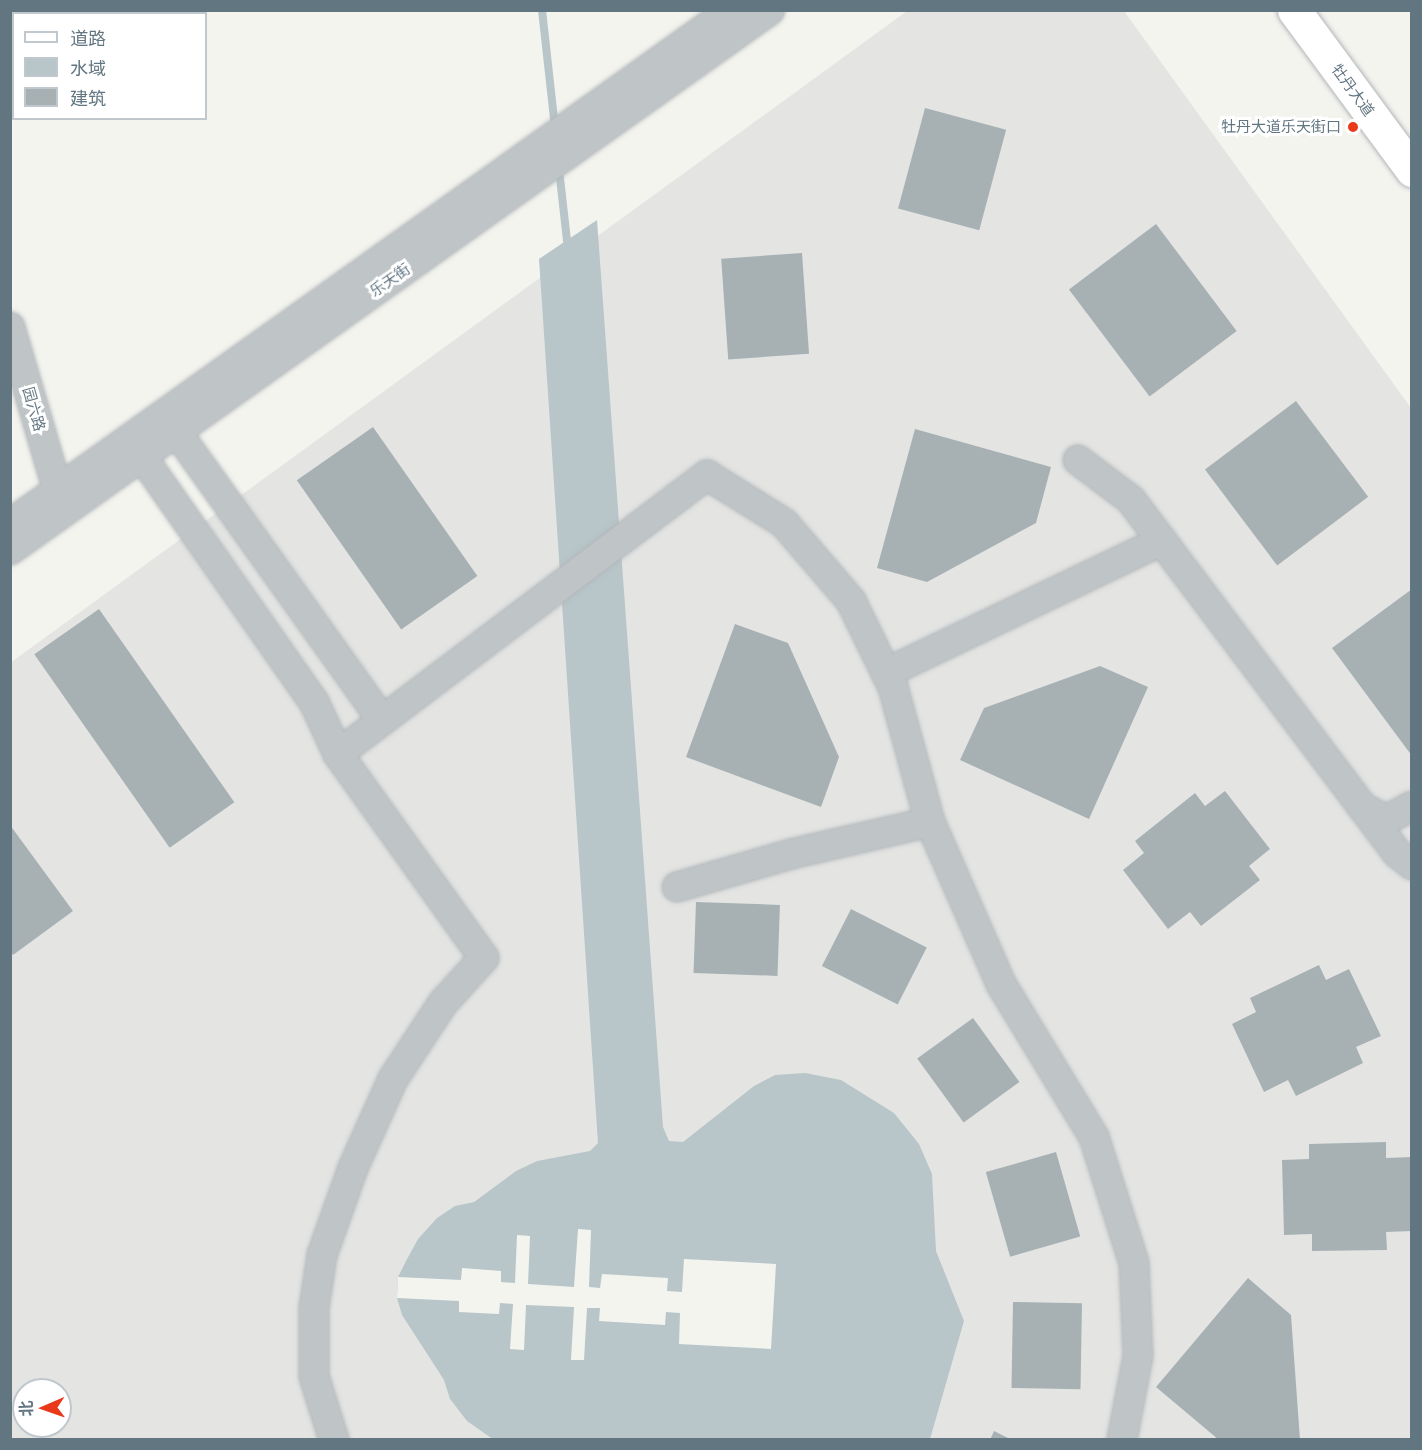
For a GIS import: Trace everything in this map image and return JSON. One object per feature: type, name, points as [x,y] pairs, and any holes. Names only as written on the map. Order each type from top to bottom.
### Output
[{"type":"main road","name":"牡丹大道","points":[[1294,10],[1412,170]]},
{"type":"street","name":"乐天街","points":[[10,550],[136,448],[730,10]]},
{"type":"street","name":"乐天街","points":[[171,423],[770,10]]},
{"type":"street","name":"园六路","points":[[10,327],[58,491]]},
{"type":"street","points":[[171,423],[382,720]]},
{"type":"street","name":"乐天街","points":[[10,524],[58,491],[136,448]]},
{"type":"street","points":[[136,448],[314,702],[338,754],[484,958],[443,1003],[393,1079],[352,1168],[322,1255],[314,1308],[314,1376],[334,1440]]},
{"type":"street","points":[[1078,460],[1125,494],[1396,852],[1412,865]]},
{"type":"street","points":[[338,754],[707,475],[784,523],[851,601],[886,673],[930,822],[1001,984],[1094,1137],[1134,1263],[1138,1356],[1122,1440]]},
{"type":"street","points":[[886,673],[1162,541]]},
{"type":"street","points":[[1362,807],[1386,820],[1412,806]]},
{"type":"street","points":[[677,887],[791,854],[930,822]]},
{"type":"shaded area","points":[[907,11],[1124,11],[1411,408],[1411,1439],[11,1439],[10,663]]},
{"type":"water","points":[[597,220],[663,1127],[669,1141],[683,1142],[754,1086],[775,1075],[805,1073],[841,1080],[894,1113],[919,1144],[932,1174],[936,1251],[964,1321],[930,1439],[494,1440],[467,1421],[450,1399],[444,1380],[402,1315],[397,1298],[398,1277],[418,1239],[437,1218],[455,1206],[474,1202],[516,1171],[537,1161],[590,1151],[598,1143],[539,259]]},
{"type":"pier","points":[[578,1229],[591,1230],[589,1287],[600,1288],[602,1274],[668,1278],[667,1291],[682,1292],[684,1259],[776,1264],[771,1349],[679,1344],[680,1313],[666,1312],[665,1325],[599,1321],[600,1308],[587,1308],[584,1360],[571,1360],[574,1307],[526,1305],[524,1350],[510,1349],[513,1304],[500,1303],[499,1314],[459,1312],[459,1301],[397,1298],[398,1277],[461,1280],[462,1268],[501,1271],[501,1282],[515,1283],[517,1235],[530,1236],[528,1284],[574,1287]]},
{"type":"building","points":[[925,108],[1006,130],[979,230],[898,208]]},
{"type":"building","points":[[1156,224],[1237,331],[1150,397],[1069,290]]},
{"type":"building","points":[[802,253],[809,354],[728,359],[721,259]]},
{"type":"building","points":[[1296,401],[1368,497],[1277,565],[1205,470]]},
{"type":"building","points":[[373,427],[477,576],[401,629],[297,480]]},
{"type":"building","points":[[915,429],[1051,467],[1036,523],[927,582],[877,568]]},
{"type":"building","points":[[1412,589],[1412,756],[1332,648]]},
{"type":"building","points":[[99,609],[234,802],[170,848],[34,654]]},
{"type":"building","points":[[735,624],[788,643],[839,757],[821,807],[686,757]]},
{"type":"building","points":[[1100,666],[1148,687],[1089,819],[960,760],[984,708]]},
{"type":"building","points":[[1225,791],[1270,849],[1249,866],[1260,880],[1201,926],[1190,912],[1168,929],[1123,870],[1144,853],[1135,841],[1195,793],[1205,806]]},
{"type":"building","points":[[10,825],[73,911],[13,955],[10,951]]},
{"type":"building","points":[[696,902],[780,905],[777,976],[694,973]]},
{"type":"building","points":[[851,909],[927,948],[898,1005],[822,966]]},
{"type":"building","points":[[1319,965],[1326,980],[1349,969],[1381,1036],[1356,1047],[1363,1063],[1296,1096],[1288,1080],[1264,1092],[1232,1024],[1256,1012],[1250,998]]},
{"type":"building","points":[[973,1018],[1019,1082],[964,1122],[917,1059]]},
{"type":"building","points":[[1386,1142],[1386,1158],[1412,1157],[1412,1231],[1386,1232],[1387,1250],[1312,1251],[1312,1234],[1284,1235],[1282,1160],[1309,1159],[1309,1144]]},
{"type":"building","points":[[1056,1152],[1080,1237],[1010,1257],[986,1172]]},
{"type":"building","points":[[1248,1278],[1291,1315],[1300,1440],[1219,1440],[1156,1387]]},
{"type":"building","points":[[1013,1302],[1082,1303],[1080,1389],[1011,1388]]},
{"type":"building","points":[[994,1431],[1012,1440],[990,1440]]},
{"type":"waterway","points":[[542,10],[554,118]]},
{"type":"waterway","points":[[560,178],[568,249]]},
{"type":"place","name":"牡丹大道乐天街口","points":[[1353,127]]}]
